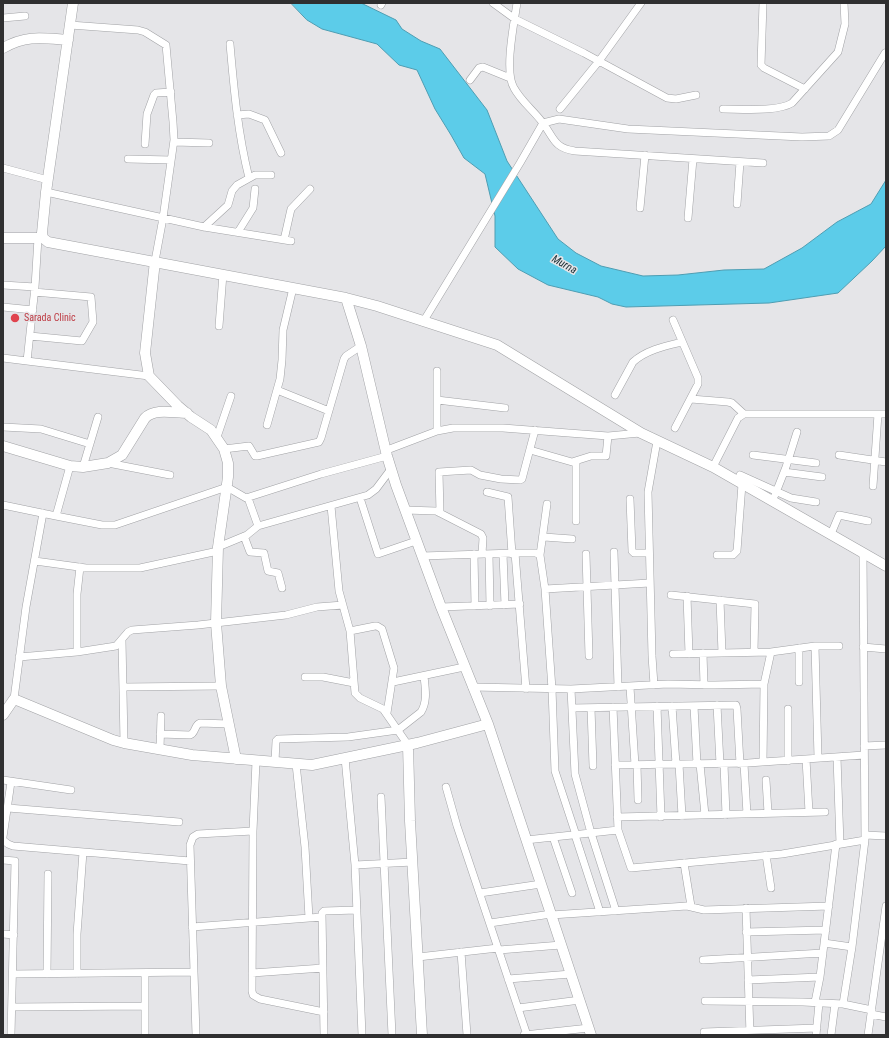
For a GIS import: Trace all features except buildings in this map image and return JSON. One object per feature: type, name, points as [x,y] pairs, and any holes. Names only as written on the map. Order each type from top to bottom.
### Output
[{"type":"main road","points":[[40,238],[42,233],[46,192],[73,3]]},
{"type":"main road","points":[[3,48],[21,40],[32,38],[68,40]]},
{"type":"main road","points":[[3,238],[40,238],[48,242],[346,298],[377,306],[497,345],[640,433],[774,497],[831,534],[886,566]]},
{"type":"main road","points":[[155,261],[145,353],[149,376],[187,413],[211,430],[217,437],[226,454],[229,470],[218,549],[216,623],[221,686],[236,759]]},
{"type":"main road","points":[[346,298],[361,346],[391,469],[440,607],[488,724],[590,1032]]},
{"type":"main road","points":[[3,446],[70,466],[108,463],[122,455],[149,414],[158,412],[187,413]]},
{"type":"main road","points":[[3,715],[14,699],[113,740],[124,743],[192,755],[312,765],[408,745],[488,724]]},
{"type":"main road","points":[[408,745],[422,1035]]},
{"type":"street","points":[[493,3],[515,18],[667,98],[676,99],[696,95]]},
{"type":"street","points":[[517,3],[509,67],[510,78],[513,88],[543,123],[560,147],[566,150],[645,154],[693,159],[763,163]]},
{"type":"street","points":[[560,109],[599,61],[641,3]]},
{"type":"street","points":[[763,3],[761,64],[764,68],[805,89]]},
{"type":"street","points":[[723,109],[783,108],[792,103],[832,59],[840,47],[845,24],[844,3]]},
{"type":"street","points":[[3,18],[25,16]]},
{"type":"street","points":[[70,25],[138,30],[164,42],[167,48],[174,142],[155,261]]},
{"type":"street","points":[[230,44],[236,116],[249,178]]},
{"type":"street","points":[[423,322],[543,123],[559,119],[628,129],[802,137],[829,136],[838,130],[885,53]]},
{"type":"street","points":[[470,80],[479,68],[483,67],[510,78]]},
{"type":"street","points":[[145,144],[147,114],[154,95],[156,93],[171,92]]},
{"type":"street","points":[[236,116],[249,114],[265,120],[281,153]]},
{"type":"street","points":[[174,142],[208,143]]},
{"type":"street","points":[[640,208],[645,154]]},
{"type":"street","points":[[128,159],[171,160]]},
{"type":"street","points":[[688,218],[693,159]]},
{"type":"street","points":[[737,204],[740,162]]},
{"type":"street","points":[[3,168],[48,180]]},
{"type":"street","points":[[204,227],[228,205],[234,188],[256,175],[271,175]]},
{"type":"street","points":[[238,232],[253,208],[255,189]]},
{"type":"street","points":[[46,192],[204,227],[288,241],[291,208],[310,189]]},
{"type":"street","points":[[27,361],[40,238]]},
{"type":"street","points":[[219,326],[223,274]]},
{"type":"street","points":[[3,285],[91,297],[93,322],[82,341],[30,336]]},
{"type":"street","points":[[267,424],[277,390],[282,360],[283,330],[293,288]]},
{"type":"street","points":[[3,307],[32,310]]},
{"type":"street","points":[[673,320],[698,378],[698,384],[675,428]]},
{"type":"street","points":[[615,395],[634,362],[638,358],[661,347],[682,342]]},
{"type":"street","points":[[224,449],[249,446],[255,456],[257,456],[317,443],[321,438],[344,359],[361,346]]},
{"type":"street","points":[[3,358],[149,376]]},
{"type":"street","points":[[437,370],[437,431]]},
{"type":"street","points":[[277,390],[329,411]]},
{"type":"street","points":[[217,437],[231,396]]},
{"type":"street","points":[[691,399],[732,403],[744,414]]},
{"type":"street","points":[[437,400],[505,408]]},
{"type":"street","points":[[713,467],[738,418],[744,414],[886,414]]},
{"type":"street","points":[[873,486],[878,414]]},
{"type":"street","points":[[83,466],[98,417]]},
{"type":"street","points":[[3,427],[41,429],[90,444]]},
{"type":"street","points":[[3,505],[102,525],[115,525],[227,487],[244,498],[248,498],[387,453],[437,431],[453,428],[503,428],[608,436],[640,433]]},
{"type":"street","points":[[440,512],[439,474],[441,471],[471,470],[478,475],[501,479],[520,480],[522,479],[535,430]]},
{"type":"street","points":[[797,432],[789,460],[774,497],[816,502]]},
{"type":"street","points":[[530,450],[576,462],[591,456],[606,456],[608,436]]},
{"type":"street","points":[[654,685],[648,484],[657,441]]},
{"type":"street","points":[[753,455],[816,463]]},
{"type":"street","points":[[839,455],[886,462]]},
{"type":"street","points":[[576,462],[576,521]]},
{"type":"street","points":[[108,463],[170,475]]},
{"type":"street","points":[[56,516],[70,466]]},
{"type":"street","points":[[35,561],[103,569],[140,568],[218,549],[244,536],[258,526],[360,498],[372,493],[391,469]]},
{"type":"street","points":[[784,472],[822,477]]},
{"type":"street","points":[[717,555],[733,556],[737,551],[741,480]]},
{"type":"street","points":[[487,492],[508,497],[513,553],[520,604],[526,689]]},
{"type":"street","points":[[248,498],[258,526]]},
{"type":"street","points":[[360,498],[378,554],[416,541]]},
{"type":"street","points":[[630,499],[632,551],[634,553],[649,553]]},
{"type":"street","points":[[547,504],[544,537],[540,555],[545,589],[552,689],[555,771],[600,912]]},
{"type":"street","points":[[331,506],[339,591],[348,618],[350,631],[354,689],[357,696],[379,706],[387,713],[408,745]]},
{"type":"street","points":[[405,510],[430,510],[440,512],[482,535],[486,554],[490,606]]},
{"type":"street","points":[[14,699],[26,607],[43,514]]},
{"type":"street","points":[[831,534],[839,515],[868,521]]},
{"type":"street","points":[[244,536],[250,552],[264,553],[268,571],[278,573],[282,588]]},
{"type":"street","points":[[544,537],[572,539]]},
{"type":"street","points":[[614,552],[618,687]]},
{"type":"street","points":[[843,1004],[852,947],[865,837],[863,552]]},
{"type":"street","points":[[422,556],[513,553],[536,553],[540,555]]},
{"type":"street","points":[[474,554],[475,606]]},
{"type":"street","points":[[503,554],[505,605]]},
{"type":"street","points":[[586,554],[589,656]]},
{"type":"street","points":[[77,652],[77,594],[80,567]]},
{"type":"street","points":[[545,589],[650,583]]},
{"type":"street","points":[[671,595],[755,604],[754,652]]},
{"type":"street","points":[[688,596],[689,654]]},
{"type":"street","points":[[720,600],[722,653]]},
{"type":"street","points":[[440,607],[520,604]]},
{"type":"street","points":[[19,657],[77,652],[116,646],[128,632],[132,630],[286,615],[317,607],[343,605]]},
{"type":"street","points":[[350,631],[375,626],[382,629],[394,668],[387,713]]},
{"type":"street","points":[[122,639],[124,743]]},
{"type":"street","points":[[673,654],[770,652],[815,646],[839,646]]},
{"type":"street","points":[[815,646],[818,758]]},
{"type":"street","points":[[863,647],[886,649]]},
{"type":"street","points":[[799,648],[799,682]]},
{"type":"street","points":[[763,762],[764,684],[770,652]]},
{"type":"street","points":[[703,653],[704,685]]},
{"type":"street","points":[[393,682],[464,667]]},
{"type":"street","points":[[275,762],[276,742],[278,739],[348,737],[398,730],[424,708],[424,676]]},
{"type":"street","points":[[305,677],[323,677],[354,683]]},
{"type":"street","points":[[472,687],[571,689],[654,685],[764,684]]},
{"type":"street","points":[[123,687],[221,686]]},
{"type":"street","points":[[630,687],[638,800]]},
{"type":"street","points":[[571,689],[575,774],[591,833],[616,911]]},
{"type":"street","points":[[716,705],[726,815]]},
{"type":"street","points":[[572,708],[736,705],[747,814]]},
{"type":"street","points":[[657,706],[661,817]]},
{"type":"street","points":[[672,706],[682,816]]},
{"type":"street","points":[[694,706],[705,815]]},
{"type":"street","points":[[613,707],[618,830],[631,868],[766,855],[838,844],[865,837],[886,836]]},
{"type":"street","points":[[591,708],[593,766]]},
{"type":"street","points":[[788,709],[788,761]]},
{"type":"street","points":[[160,750],[161,716]]},
{"type":"street","points":[[160,734],[190,735],[194,733],[196,726],[200,723],[229,724]]},
{"type":"street","points":[[864,746],[886,745]]},
{"type":"street","points":[[615,765],[742,764],[864,755]]},
{"type":"street","points":[[704,1032],[816,1032],[817,1002],[838,844],[838,757]]},
{"type":"street","points":[[345,758],[355,865],[362,1035]]},
{"type":"street","points":[[806,759],[810,812]]},
{"type":"street","points":[[256,761],[253,831],[253,995],[256,998],[324,1012]]},
{"type":"street","points":[[296,764],[305,847],[309,918]]},
{"type":"street","points":[[766,780],[768,813]]},
{"type":"street","points":[[71,790],[7,781],[8,808],[3,838],[8,844],[13,846],[190,861]]},
{"type":"street","points":[[446,788],[527,1035]]},
{"type":"street","points":[[381,797],[392,1035]]},
{"type":"street","points":[[8,808],[179,822]]},
{"type":"street","points":[[617,817],[825,812]]},
{"type":"street","points":[[526,840],[618,830]]},
{"type":"street","points":[[196,1035],[190,841],[198,834],[253,831]]},
{"type":"street","points":[[553,837],[572,893]]},
{"type":"street","points":[[77,974],[77,934],[83,852]]},
{"type":"street","points":[[766,855],[771,888]]},
{"type":"street","points":[[3,860],[15,861],[11,1035]]},
{"type":"street","points":[[355,865],[413,862]]},
{"type":"street","points":[[684,863],[690,906]]},
{"type":"street","points":[[47,974],[48,874]]},
{"type":"street","points":[[480,893],[541,884]]},
{"type":"street","points":[[490,923],[551,914],[690,906],[701,910],[829,906]]},
{"type":"street","points":[[868,1035],[884,930],[886,906]]},
{"type":"street","points":[[746,908],[750,1032]]},
{"type":"street","points":[[324,1035],[322,913],[324,911],[357,910]]},
{"type":"street","points":[[192,927],[322,917]]},
{"type":"street","points":[[746,932],[826,930]]},
{"type":"street","points":[[3,934],[14,935]]},
{"type":"street","points":[[824,943],[852,947]]},
{"type":"street","points":[[418,957],[461,952],[561,945]]},
{"type":"street","points":[[461,952],[467,1035]]},
{"type":"street","points":[[703,960],[823,954]]},
{"type":"street","points":[[252,973],[323,968]]},
{"type":"street","points":[[13,974],[193,972]]},
{"type":"street","points":[[145,973],[145,1035]]},
{"type":"street","points":[[508,979],[571,974]]},
{"type":"street","points":[[748,980],[820,978]]},
{"type":"street","points":[[518,1008],[580,1000]]},
{"type":"street","points":[[706,1001],[817,1002],[843,1004],[886,1017]]},
{"type":"street","points":[[831,1035],[834,1004]]},
{"type":"street","points":[[12,1007],[145,1006]]},
{"type":"street","points":[[524,1035],[590,1032]]},
{"type":"water","name":"Murna","points":[[291,3],[361,3],[396,20],[402,29],[421,41],[440,49],[487,110],[507,161],[558,239],[576,253],[601,266],[643,276],[678,275],[724,270],[764,269],[802,248],[837,222],[871,204],[886,180],[886,246],[838,293],[769,303],[626,307],[612,304],[598,297],[548,285],[518,269],[495,247],[495,216],[485,174],[464,158],[435,109],[417,70],[399,65],[377,44],[322,29],[307,20]]},
{"type":"place","name":"Sarada Clinic","points":[[15,318]]}]
